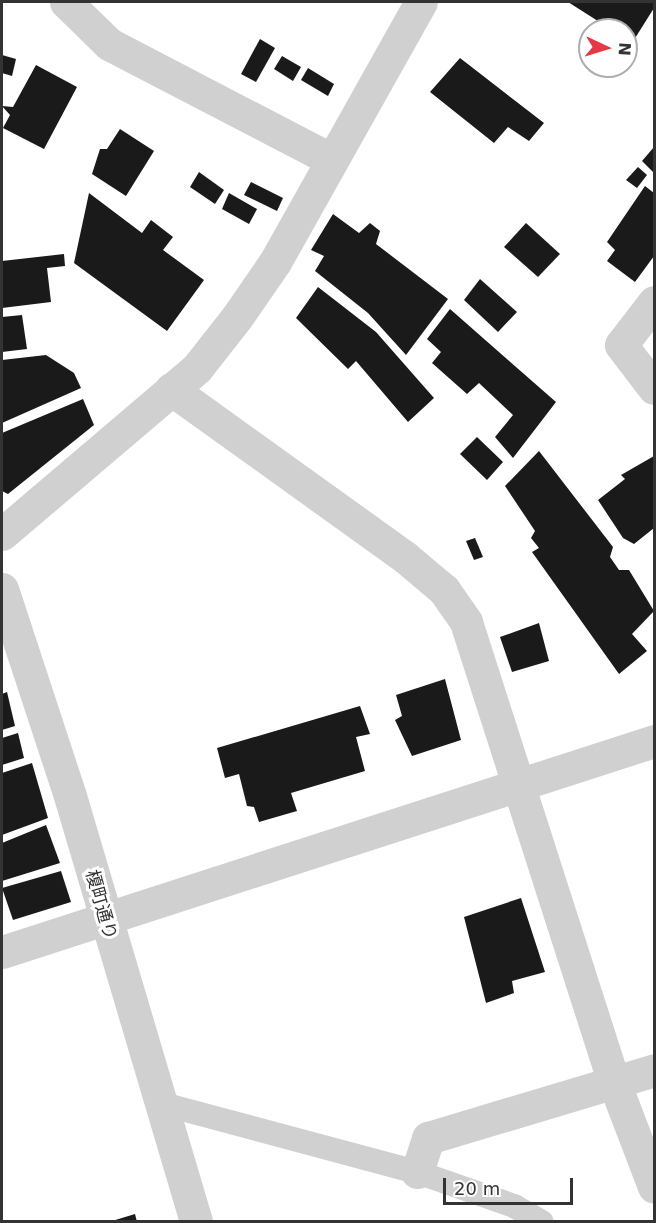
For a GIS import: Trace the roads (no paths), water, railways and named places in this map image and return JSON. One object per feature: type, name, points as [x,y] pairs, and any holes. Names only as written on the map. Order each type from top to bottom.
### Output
[{"type":"street","points":[[66,2],[109,44],[330,159]]},
{"type":"street","points":[[2,534],[197,368],[237,317],[274,262],[330,159],[421,2]]},
{"type":"street","points":[[654,302],[621,345],[654,388]]},
{"type":"street","points":[[171,389],[444,590],[466,622],[521,785],[614,1082],[654,1187]]},
{"type":"street","name":"榎町通り","points":[[2,590],[163,1104],[196,1221]]},
{"type":"street","points":[[2,952],[654,741]]},
{"type":"street","points":[[417,1172],[428,1138],[654,1070]]},
{"type":"lane","points":[[163,1104],[417,1172],[514,1206],[542,1221]]}]
